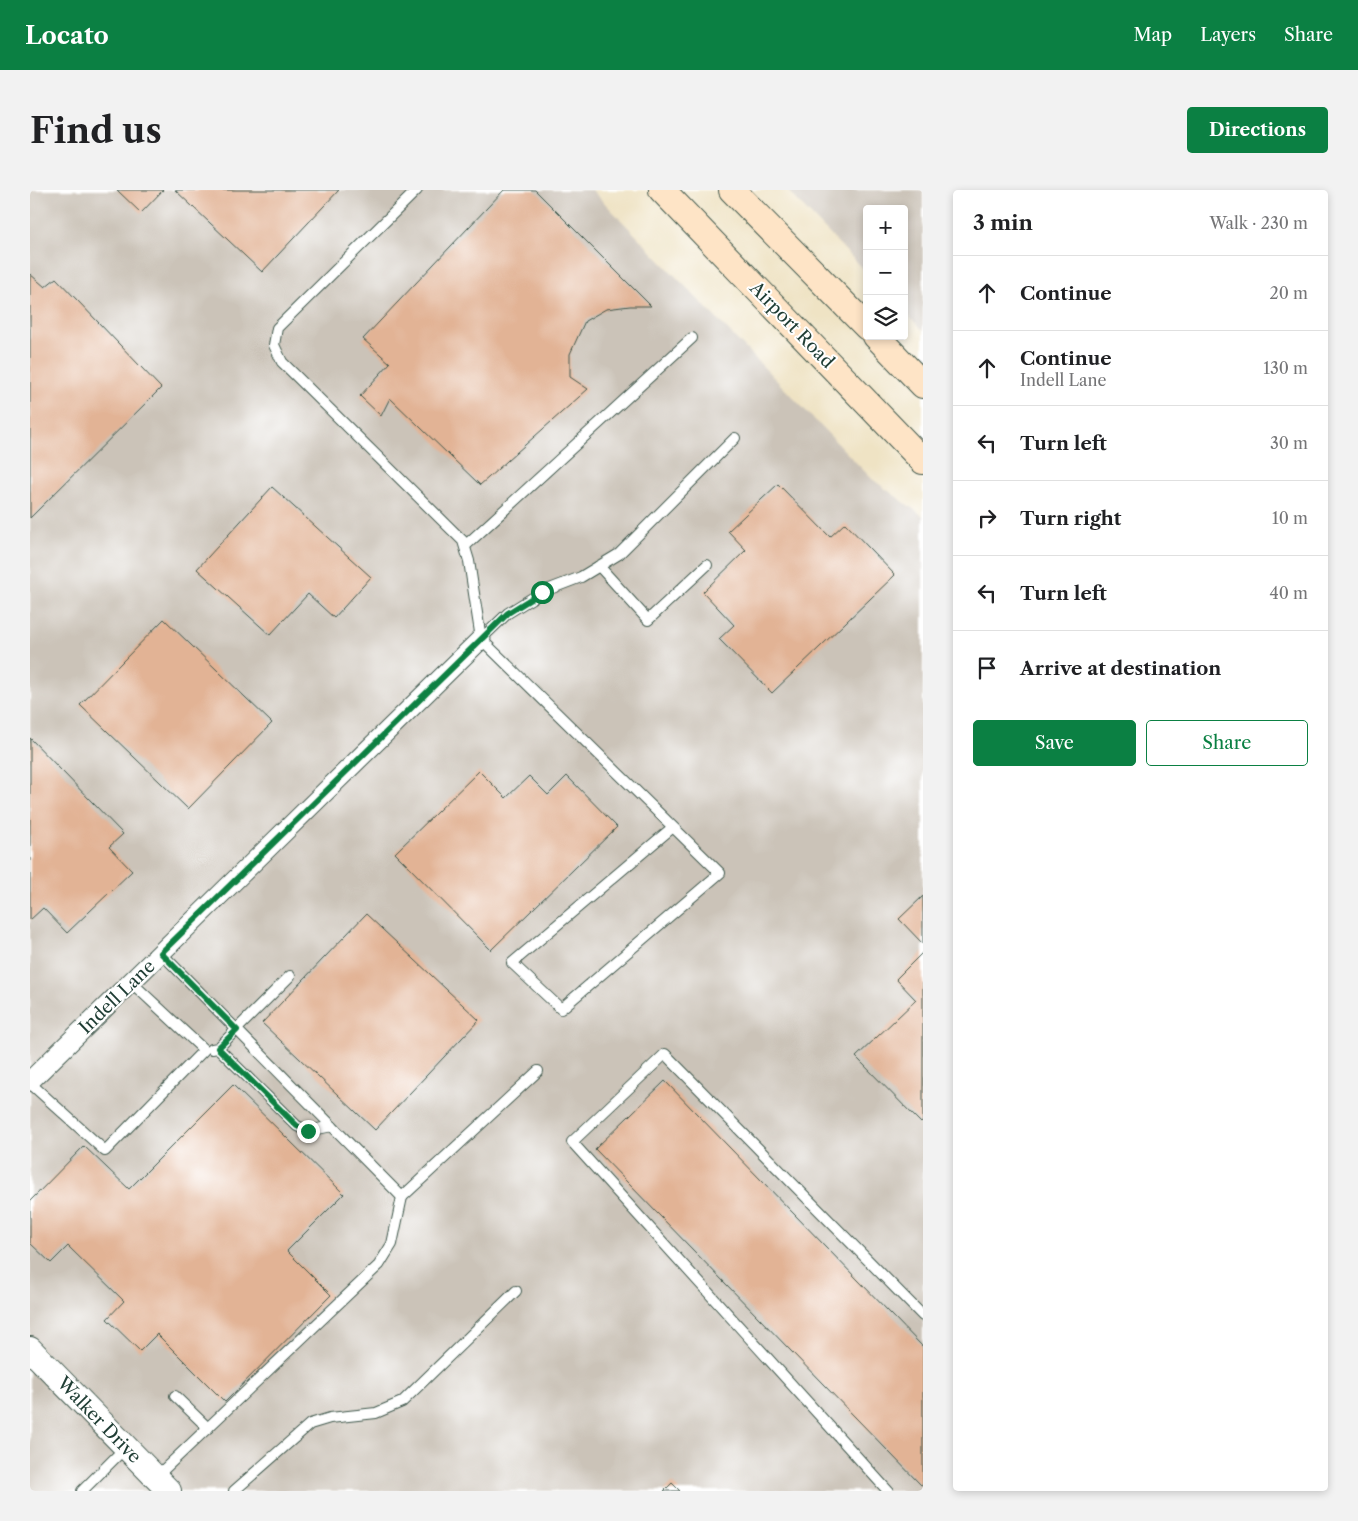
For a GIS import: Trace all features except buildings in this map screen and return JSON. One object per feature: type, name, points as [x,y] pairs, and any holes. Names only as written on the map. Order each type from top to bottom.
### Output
[{"type":"main road","name":"Airport Road","points":[[662,190],[923,461]]},
{"type":"main road","points":[[732,190],[863,323]]},
{"type":"main road","points":[[880,340],[923,385]]},
{"type":"street","name":"Indell Lane","points":[[30,1082],[481,639]]},
{"type":"street","name":"Walker Drive","points":[[30,1349],[162,1484]]},
{"type":"lane","points":[[417,190],[277,328],[274,345],[282,362],[463,541],[469,561],[481,639],[720,873],[561,1009],[512,963],[673,827]]},
{"type":"lane","points":[[465,546],[692,338]]},
{"type":"lane","points":[[481,639],[508,613],[542,592],[581,577],[620,554],[735,438]]},
{"type":"lane","points":[[599,566],[648,620],[707,565]]},
{"type":"lane","points":[[161,953],[402,1197]]},
{"type":"lane","points":[[30,1082],[105,1151],[204,1050],[218,1048],[290,976]]},
{"type":"lane","points":[[132,982],[204,1050]]},
{"type":"lane","points":[[218,1048],[297,1126],[308,1131],[332,1126]]},
{"type":"lane","points":[[888,1491],[572,1142],[665,1054],[923,1316]]},
{"type":"lane","points":[[162,1484],[208,1428],[379,1265],[392,1244],[402,1197],[538,1071]]},
{"type":"lane","points":[[234,1491],[310,1424],[330,1418],[376,1413],[402,1402],[516,1291]]},
{"type":"lane","points":[[175,1396],[208,1428]]},
{"type":"lane","points":[[82,1491],[126,1447]]},
{"type":"shaded area","points":[[30,190],[592,190],[872,479],[923,516],[923,1491],[30,1491]]},
{"type":"shaded area","points":[[787,190],[923,190],[923,331],[908,315],[908,205],[863,205],[863,269]]},
{"type":"route","points":[[308,1131],[297,1126],[218,1048],[237,1030],[161,953],[508,613],[542,592]]}]
